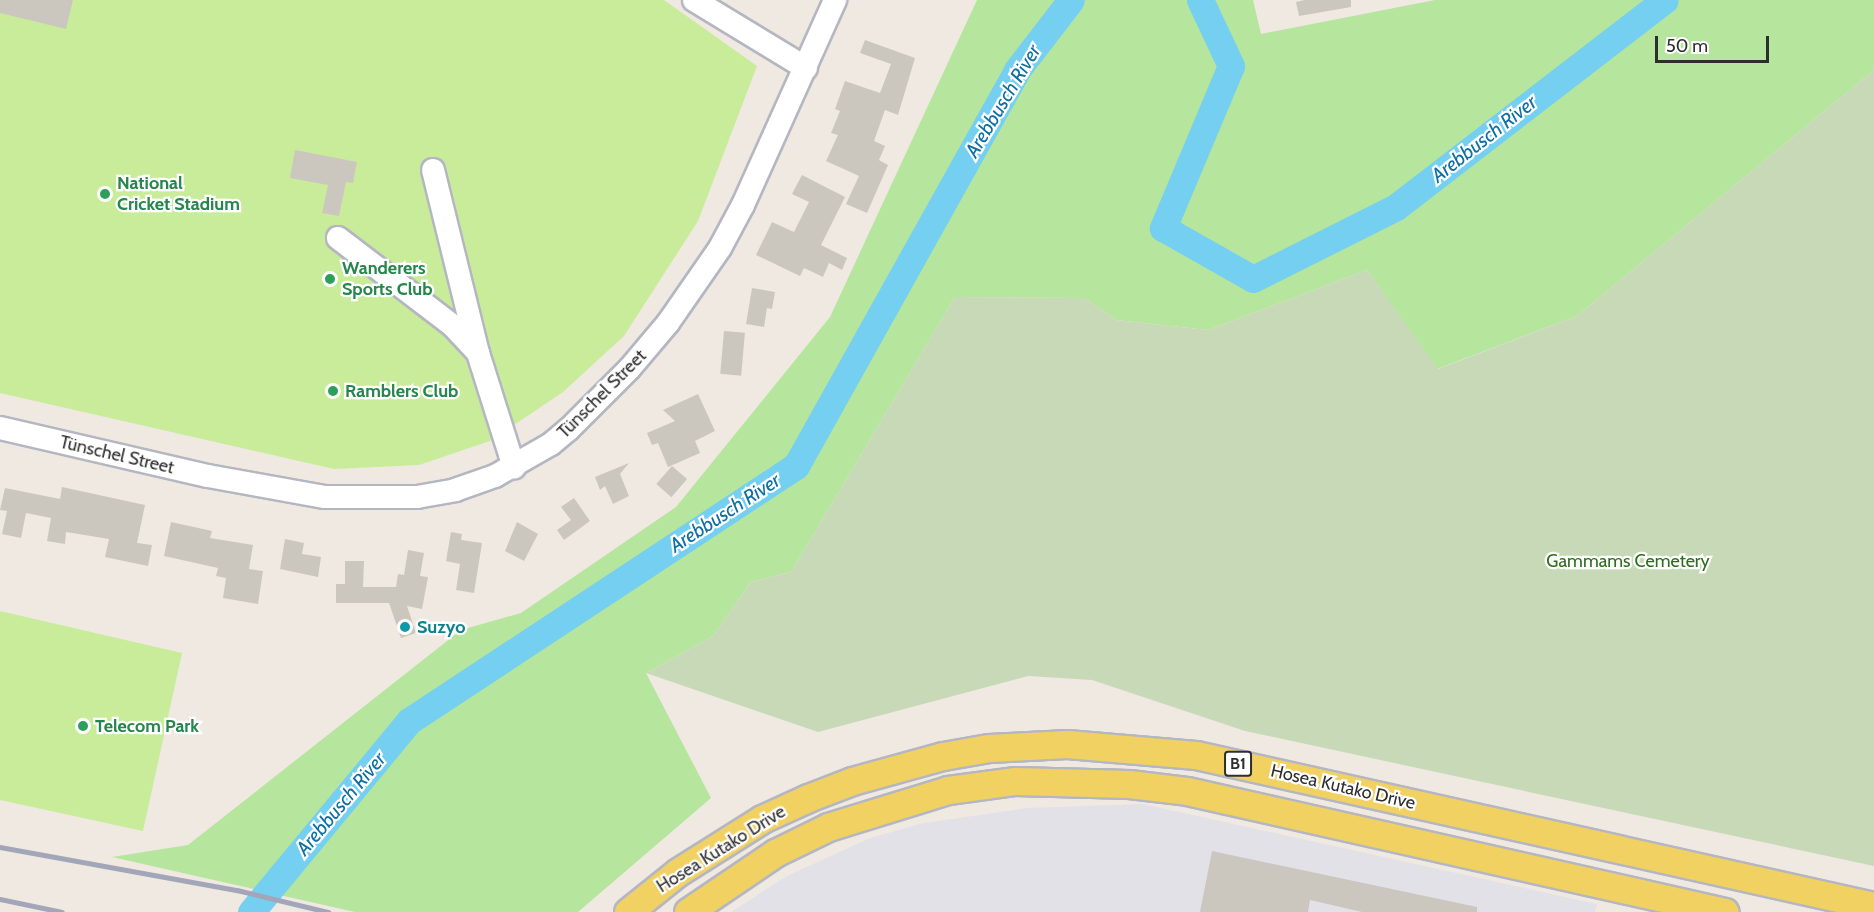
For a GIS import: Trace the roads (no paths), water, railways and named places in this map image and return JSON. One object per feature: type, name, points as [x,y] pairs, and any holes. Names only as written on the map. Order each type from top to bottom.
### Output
[{"type":"main road","name":"Hosea Kutako Drive","points":[[628,912],[678,872],[737,835],[819,794],[943,756],[989,748],[1067,744],[1196,755],[1874,906]]},
{"type":"main road","name":"Hosea Kutako Drive","points":[[688,912],[775,853],[828,827],[948,790],[1015,781],[1129,784],[1187,791],[1725,912]]},
{"type":"street","points":[[694,0],[807,68]]},
{"type":"street","name":"Tünschel Street","points":[[0,428],[208,476],[325,497],[417,497],[455,490],[514,466],[569,429],[614,385],[668,323],[720,248],[807,68],[835,0]]},
{"type":"street","points":[[433,170],[478,352],[514,466]]},
{"type":"street","points":[[338,238],[453,326],[478,352]]},
{"type":"waterway","name":"Arebbusch River","points":[[251,912],[409,721],[796,466],[1017,70],[1071,0]]},
{"type":"waterway","name":"Arebbusch River","points":[[1200,0],[1231,66],[1163,228],[1253,279],[1396,207],[1665,0]]},
{"type":"railway","points":[[0,847],[237,890],[328,912]]},
{"type":"railway","points":[[0,899],[62,912]]},
{"type":"place","name":"National Cricket Stadium","points":[[105,194]]},
{"type":"place","name":"Wanderers Sports Club","points":[[330,279]]},
{"type":"place","name":"Ramblers Club","points":[[333,391]]},
{"type":"place","name":"Suzyo","points":[[405,627]]},
{"type":"place","name":"Telecom Park","points":[[83,726]]},
{"type":"park label","name":"Gammams Cemetery","points":[[1628,561]]}]
